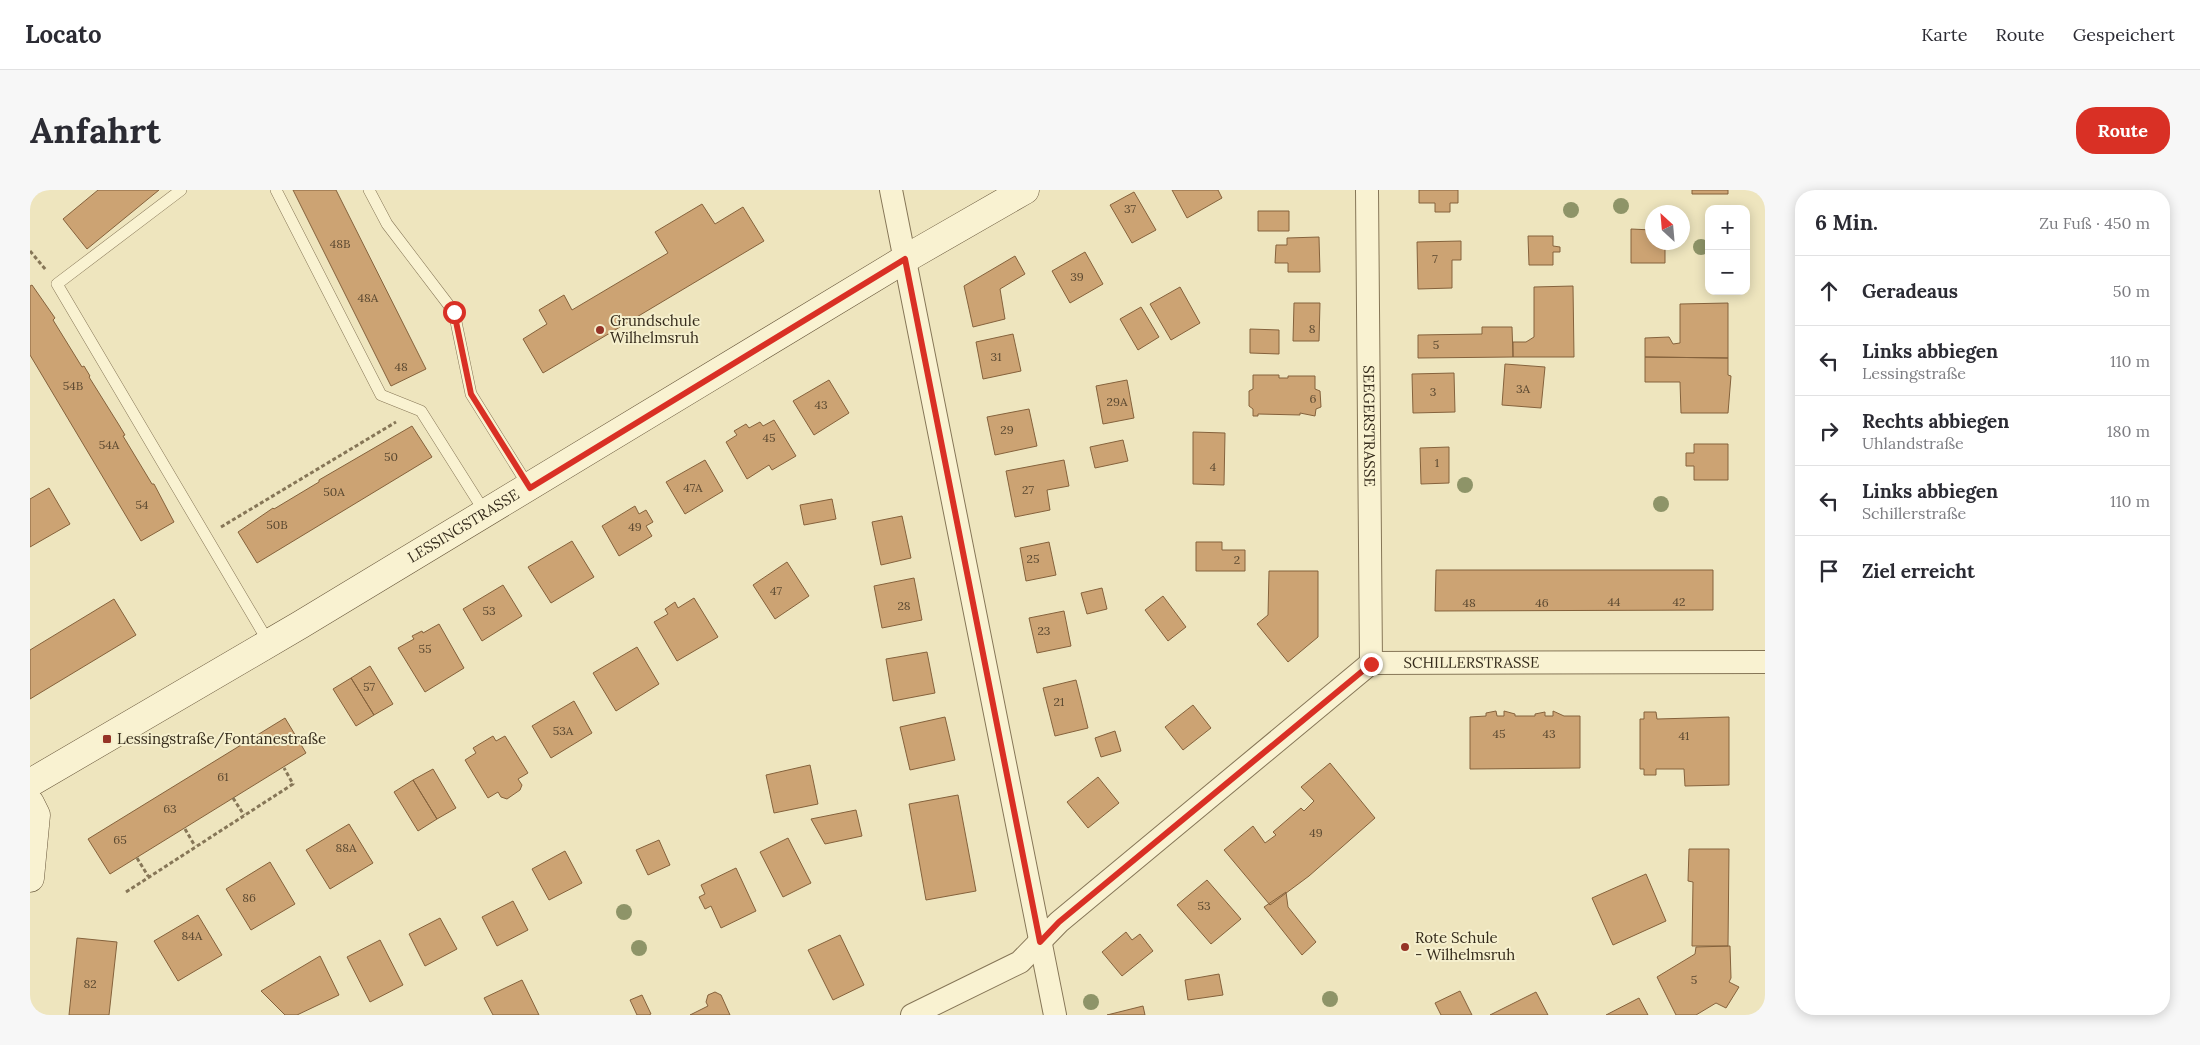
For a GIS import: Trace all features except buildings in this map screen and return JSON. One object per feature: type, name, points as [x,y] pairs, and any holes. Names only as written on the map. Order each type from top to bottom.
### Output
[{"type":"street","points":[[890,190],[1055,1015]]},
{"type":"street","name":"LESSINGSTRASSE","points":[[30,783],[530,488],[905,259],[1025,190]]},
{"type":"street","name":"SEEGERSTRASSE","points":[[1367,190],[1371,664]]},
{"type":"street","name":"SCHILLERSTRASSE","points":[[1371,664],[1765,662]]},
{"type":"street","points":[[912,1015],[1020,962],[1059,922],[1371,664]]},
{"type":"street","points":[[30,803],[36,815],[30,878]]},
{"type":"lane","points":[[181,190],[58,284],[269,643]]},
{"type":"lane","points":[[276,190],[381,396],[422,411],[486,514]]},
{"type":"lane","points":[[369,190],[387,224],[454,312],[471,394],[530,488]]},
{"type":"path","points":[[206,536],[418,409]]},
{"type":"path","points":[[126,892],[293,784],[284,768]]},
{"type":"path","points":[[234,798],[244,815]]},
{"type":"path","points":[[184,829],[195,846]]},
{"type":"path","points":[[137,858],[148,876]]},
{"type":"place","name":"Grundschule Wilhelmsruh","points":[[600,330]]},
{"type":"place","name":"Lessingstraße/Fontanestraße","points":[[107,739]]},
{"type":"place","name":"Rote Schule - Wilhelmsruh","points":[[1405,947]]},
{"type":"route","points":[[454,312],[471,394],[530,488],[905,259],[1040,942],[1059,922],[1371,664]]}]
